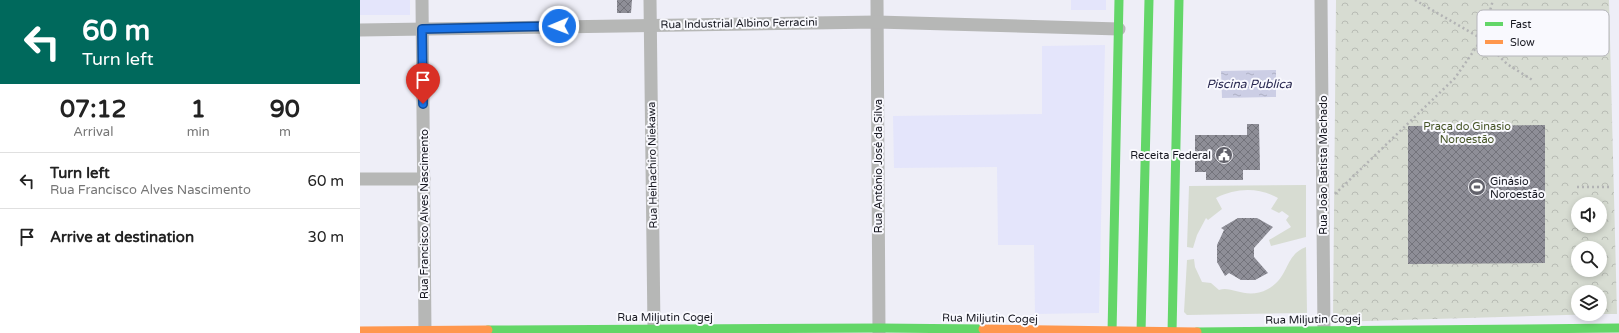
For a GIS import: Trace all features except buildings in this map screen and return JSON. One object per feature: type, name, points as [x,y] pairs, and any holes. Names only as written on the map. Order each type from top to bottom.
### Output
[{"type":"street","name":"Rua Francisco Alves Nascimento","points":[[422,0],[425,332]]},
{"type":"street","name":"Rua Heihachiro Niekawa","points":[[650,0],[654,329]]},
{"type":"street","name":"Rua Antônio José da Silva","points":[[877,0],[880,331]]},
{"type":"street","points":[[1112,332],[1120,0]]},
{"type":"street","points":[[1141,332],[1149,0]]},
{"type":"street","points":[[1172,333],[1179,0]]},
{"type":"street","name":"Rua João Batista Machado","points":[[1322,0],[1324,331]]},
{"type":"street","name":"Rua Industrial Albino Ferracini","points":[[360,30],[650,24],[878,22],[1119,29]]},
{"type":"street","points":[[360,179],[424,179]]},
{"type":"street","name":"Rua Miljutin Cogej","points":[[360,331],[425,332],[654,329],[1172,333],[1619,328]]},
{"type":"path","points":[[1415,0],[1477,36]]},
{"type":"path","points":[[1490,10],[1493,0]]},
{"type":"path","points":[[1323,195],[1337,194],[1455,78],[1477,46]]},
{"type":"path","points":[[1499,56],[1507,64],[1534,81]]},
{"type":"path","points":[[1578,187],[1610,187]]},
{"type":"shaded area","points":[[360,0],[410,0],[410,15],[360,15]]},
{"type":"shaded area","points":[[1071,0],[1106,0],[1106,10],[1071,10]]},
{"type":"shaded area","points":[[1105,45],[1099,313],[1035,314],[1034,245],[998,245],[997,167],[894,168],[893,116],[1042,114],[1042,46]]},
{"type":"green space","name":"Praça do Ginasio Noroestão","points":[[1336,0],[1609,0],[1617,314],[1607,314],[1607,285],[1571,285],[1571,315],[1333,322]]},
{"type":"green space","points":[[1306,185],[1306,237],[1271,246],[1269,240],[1291,227],[1286,220],[1289,216],[1282,211],[1279,213],[1271,209],[1278,198],[1263,192],[1247,190],[1231,192],[1216,198],[1222,209],[1208,220],[1206,218],[1197,235],[1193,248],[1187,247],[1189,186]]},
{"type":"green space","points":[[1306,247],[1307,313],[1187,315],[1184,312],[1187,260],[1194,259],[1195,267],[1202,282],[1211,283],[1219,290],[1229,289],[1253,294],[1268,289],[1275,284],[1284,273],[1294,255]]},
{"type":"water","name":"Piscina Publica","points":[[1276,70],[1276,97],[1222,98],[1221,71]]},
{"type":"traffic: fast","points":[[1112,333],[1119,0]]},
{"type":"traffic: fast","points":[[1141,333],[1149,0]]},
{"type":"traffic: fast","points":[[1172,333],[1179,0]]},
{"type":"traffic: fast","points":[[488,330],[880,328],[983,329]]},
{"type":"traffic: fast","points":[[1197,332],[1619,328]]},
{"type":"traffic: slow","points":[[983,329],[1197,332]]},
{"type":"traffic: slow","points":[[360,331],[488,330]]},
{"type":"place","name":"Receita Federal","points":[[1224,155]]},
{"type":"place","name":"Ginásio Noroestão","points":[[1477,187]]},
{"type":"route","points":[[423,104],[422,29],[559,26]]}]
